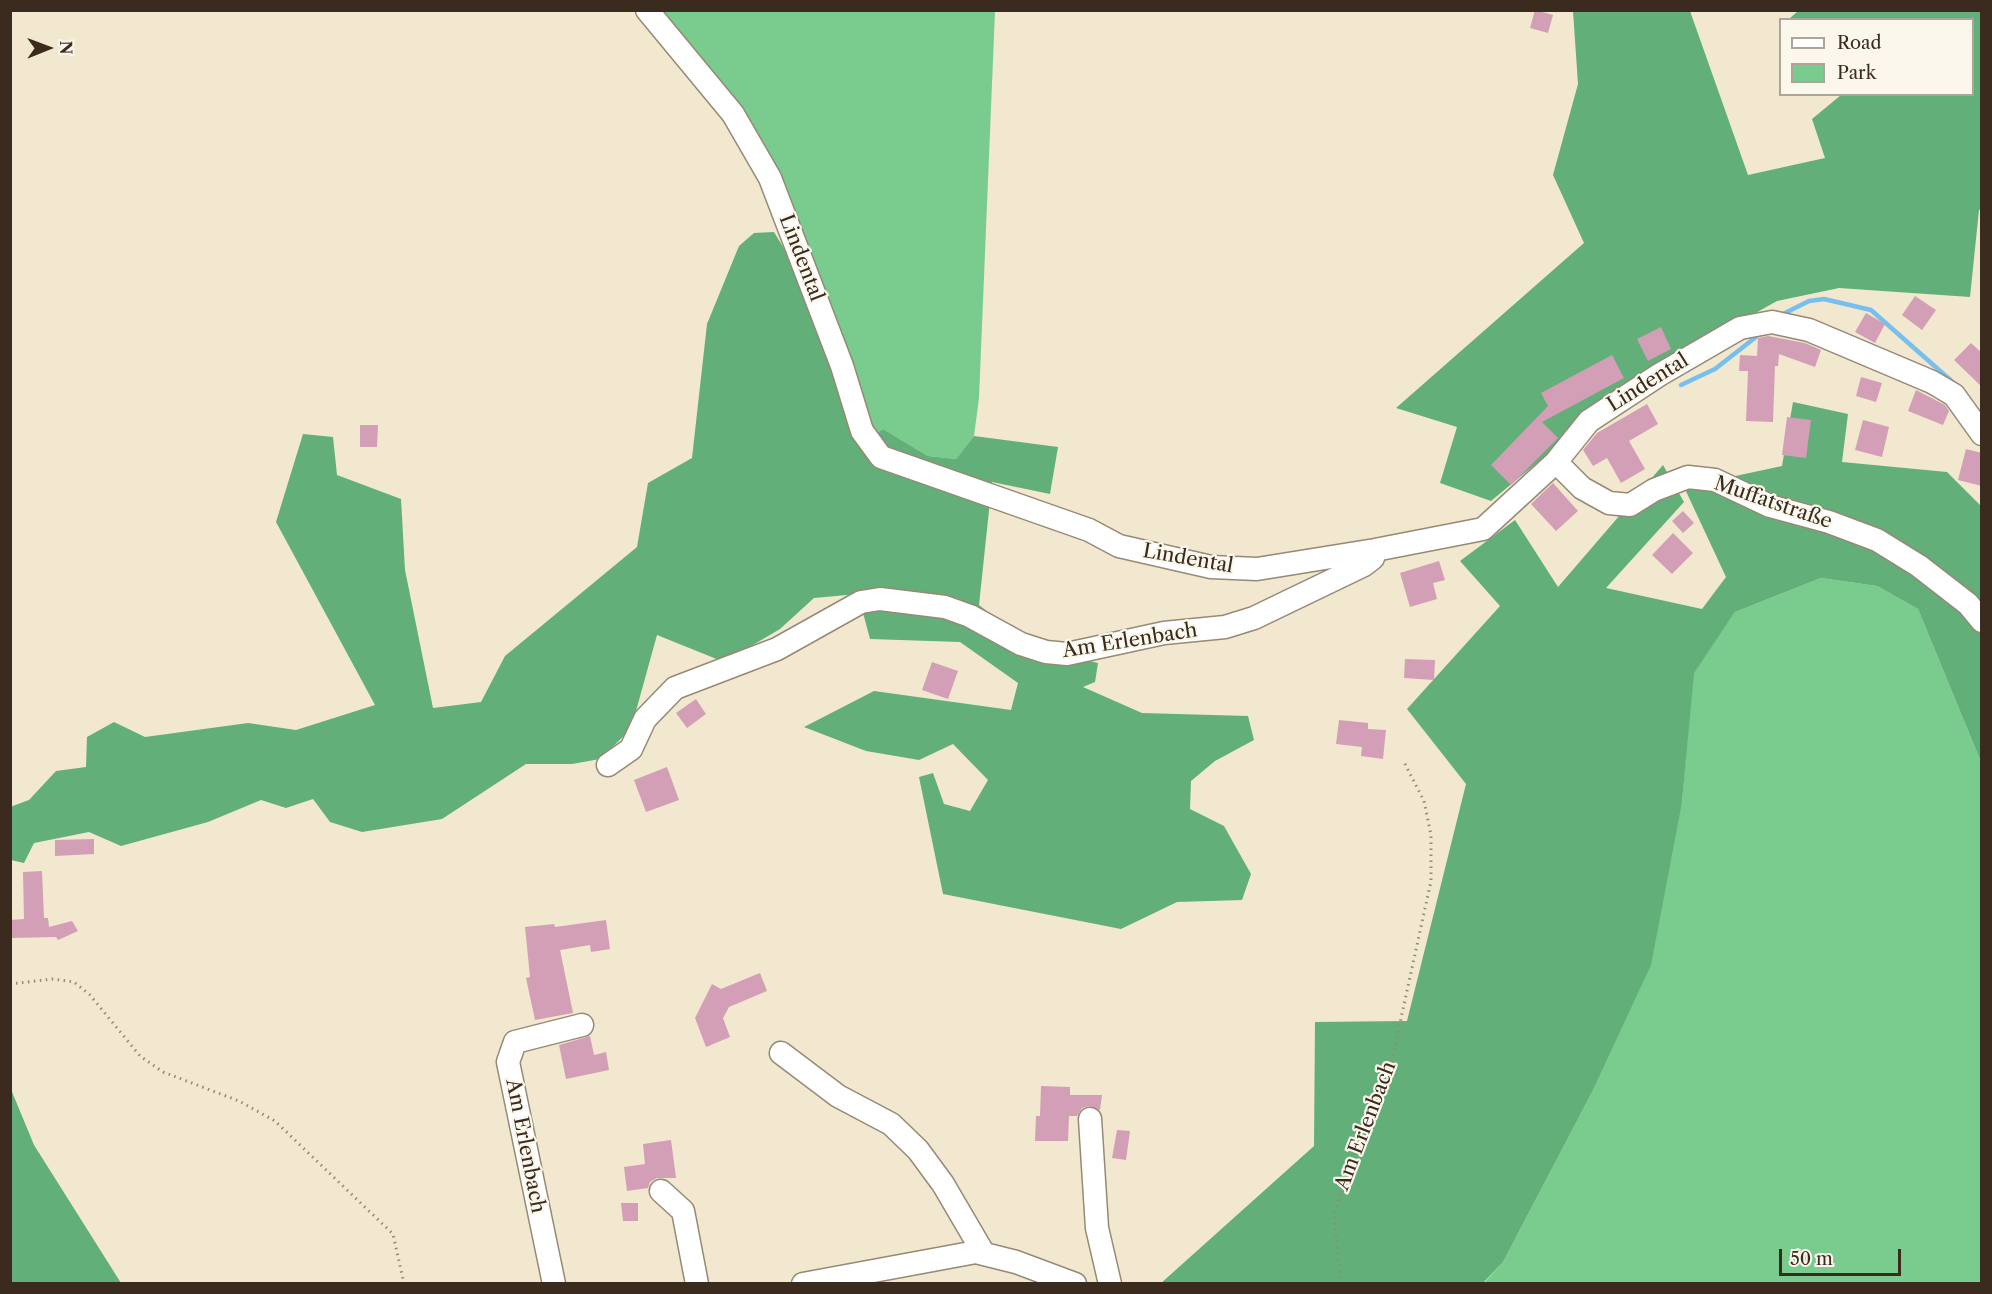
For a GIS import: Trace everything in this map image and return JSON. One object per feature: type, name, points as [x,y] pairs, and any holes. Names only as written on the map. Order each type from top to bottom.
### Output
[{"type":"street","name":"Lindental","points":[[647,10],[733,114],[770,178],[842,366],[862,431],[881,457],[1089,530],[1119,546],[1211,567],[1257,569],[1375,550],[1483,529],[1556,462],[1589,421],[1659,375],[1740,328],[1773,322],[1809,330],[1932,382],[1954,395],[1982,434]]},
{"type":"street","name":"Muffatstraße","points":[[1556,462],[1582,488],[1609,503],[1630,505],[1654,490],[1688,477],[1715,480],[1770,506],[1829,522],[1877,540],[1919,566],[1968,604],[1982,621]]},
{"type":"street","name":"Am Erlenbach","points":[[608,765],[631,749],[645,719],[675,688],[777,649],[861,602],[880,599],[945,607],[970,616],[1021,644],[1046,652],[1067,654],[1164,633],[1226,627],[1254,618],[1364,565],[1373,558],[1375,550]]},
{"type":"street","name":"Am Erlenbach","points":[[554,1284],[508,1062],[515,1041],[582,1025]]},
{"type":"street","points":[[781,1053],[838,1096],[891,1124],[918,1150],[944,1184],[984,1254]]},
{"type":"street","points":[[1090,1119],[1097,1228],[1110,1284]]},
{"type":"street","points":[[661,1191],[683,1210],[697,1284]]},
{"type":"street","points":[[803,1284],[976,1252],[1075,1284]]},
{"type":"path","name":"Am Erlenbach","points":[[1341,1284],[1334,1214],[1355,1147],[1386,1087],[1431,881],[1431,836],[1424,801],[1404,762]]},
{"type":"path","points":[[10,984],[53,979],[74,982],[90,995],[140,1056],[163,1072],[239,1101],[275,1121],[393,1233],[404,1284]]},
{"type":"green space","points":[[658,11],[995,11],[979,398],[974,436],[956,459],[928,456],[883,429],[874,435],[795,222]]},
{"type":"green space","points":[[1573,11],[1690,11],[1748,175],[1825,158],[1812,119],[1840,96],[1974,96],[1974,18],[1790,18],[1798,11],[1981,11],[1982,208],[1979,210],[1970,297],[1839,288],[1777,301],[1639,378],[1491,501],[1440,483],[1457,427],[1396,408],[1584,243],[1553,175],[1578,84]]},
{"type":"green space","points":[[774,232],[788,255],[860,444],[883,429],[928,456],[956,459],[974,436],[1058,447],[1050,494],[992,482],[979,605],[1034,648],[1098,663],[1095,682],[1083,687],[1142,713],[1248,716],[1254,740],[1215,761],[1191,781],[1190,809],[1224,826],[1251,874],[1242,900],[1177,902],[1121,929],[943,894],[919,777],[933,773],[944,804],[970,811],[988,780],[953,744],[919,760],[866,751],[804,727],[874,691],[1011,710],[1018,683],[960,642],[870,639],[858,594],[814,598],[780,629],[724,662],[657,635],[631,729],[600,759],[572,764],[526,764],[442,819],[362,832],[330,822],[313,799],[286,808],[261,800],[208,822],[121,846],[89,832],[34,843],[24,863],[11,860],[10,807],[29,800],[56,771],[86,767],[87,737],[114,722],[145,737],[248,723],[296,730],[375,705],[276,522],[303,434],[333,437],[337,475],[401,499],[405,570],[433,708],[481,702],[505,656],[637,547],[648,483],[692,458],[707,324],[739,246],[754,233]]},
{"type":"green space","points":[[1793,402],[1848,414],[1842,462],[1947,472],[1981,506],[1981,762],[1918,609],[1877,586],[1821,578],[1735,612],[1694,673],[1682,802],[1651,965],[1590,1096],[1503,1262],[1483,1283],[1160,1284],[1314,1146],[1315,1022],[1407,1021],[1466,784],[1407,709],[1500,606],[1460,561],[1515,520],[1558,587],[1663,465],[1684,502],[1606,588],[1702,609],[1726,577],[1684,487],[1782,466]]},
{"type":"green space","points":[[1821,578],[1877,586],[1918,609],[1981,762],[1981,1283],[1483,1284],[1503,1262],[1590,1096],[1682,802],[1693,673],[1735,612]]},
{"type":"green space","points":[[10,1087],[34,1145],[121,1283],[11,1283]]},
{"type":"building","points":[[1535,10],[1553,15],[1548,33],[1530,28]]},
{"type":"building","points":[[1915,296],[1936,310],[1922,330],[1902,315]]},
{"type":"building","points":[[1866,313],[1885,324],[1875,343],[1855,332]]},
{"type":"building","points":[[1661,327],[1671,349],[1648,361],[1637,339]]},
{"type":"building","points":[[1768,336],[1805,343],[1821,350],[1815,367],[1779,354],[1778,366],[1775,366],[1773,422],[1746,421],[1748,371],[1739,371],[1740,355],[1757,356],[1758,338]]},
{"type":"building","points":[[1971,343],[1982,353],[1982,387],[1954,360]]},
{"type":"building","points":[[1612,355],[1624,378],[1542,422],[1558,438],[1511,485],[1491,465],[1548,406],[1541,393]]},
{"type":"building","points":[[1861,377],[1882,383],[1876,402],[1856,396]]},
{"type":"building","points":[[1916,390],[1945,405],[1949,411],[1943,425],[1908,411]]},
{"type":"building","points":[[1647,404],[1658,424],[1629,441],[1645,469],[1621,483],[1607,458],[1593,466],[1583,450],[1597,433]]},
{"type":"building","points":[[1787,417],[1811,420],[1806,458],[1782,455]]},
{"type":"building","points":[[1863,420],[1889,427],[1882,457],[1855,450]]},
{"type":"building","points":[[360,425],[378,425],[377,447],[360,447]]},
{"type":"building","points":[[1966,449],[1982,453],[1982,486],[1958,480]]},
{"type":"building","points":[[1553,483],[1578,511],[1556,531],[1531,504]]},
{"type":"building","points":[[1683,511],[1694,523],[1683,533],[1672,521]]},
{"type":"building","points":[[1673,533],[1693,553],[1672,574],[1652,555]]},
{"type":"building","points":[[1439,561],[1445,580],[1433,583],[1437,599],[1410,607],[1400,573]]},
{"type":"building","points":[[1405,659],[1435,660],[1434,680],[1404,678]]},
{"type":"building","points":[[932,662],[958,671],[948,699],[922,690]]},
{"type":"building","points":[[696,699],[706,714],[687,728],[676,713]]},
{"type":"building","points":[[1339,720],[1368,723],[1368,729],[1386,730],[1383,759],[1361,756],[1362,747],[1336,744]]},
{"type":"building","points":[[667,767],[679,800],[646,812],[634,780]]},
{"type":"building","points":[[94,839],[94,854],[55,856],[55,840]]},
{"type":"building","points":[[42,871],[44,918],[48,918],[49,927],[72,921],[78,931],[58,940],[56,937],[10,938],[10,920],[24,919],[23,872]]},
{"type":"building","points":[[606,920],[610,949],[591,952],[590,945],[560,950],[573,1013],[535,1020],[526,978],[530,977],[525,927],[554,924],[555,927]]},
{"type":"building","points":[[760,973],[767,991],[729,1007],[723,1018],[730,1037],[706,1047],[695,1018],[712,984],[721,989]]},
{"type":"building","points":[[590,1036],[594,1055],[606,1052],[609,1070],[566,1079],[559,1045]]},
{"type":"building","points":[[1041,1086],[1070,1087],[1070,1095],[1102,1095],[1100,1110],[1089,1106],[1082,1108],[1077,1116],[1069,1116],[1068,1141],[1035,1141],[1036,1116],[1040,1116]]},
{"type":"building","points":[[1117,1130],[1130,1131],[1126,1160],[1112,1158]]},
{"type":"building","points":[[671,1140],[676,1178],[657,1178],[650,1182],[648,1188],[627,1191],[624,1167],[645,1164],[643,1144]]},
{"type":"building","points":[[621,1203],[638,1203],[638,1221],[623,1221]]},
{"type":"waterway","points":[[1781,315],[1809,301],[1824,299],[1871,310],[1956,385]]},
{"type":"waterway","points":[[1681,385],[1715,369],[1756,337]]}]
